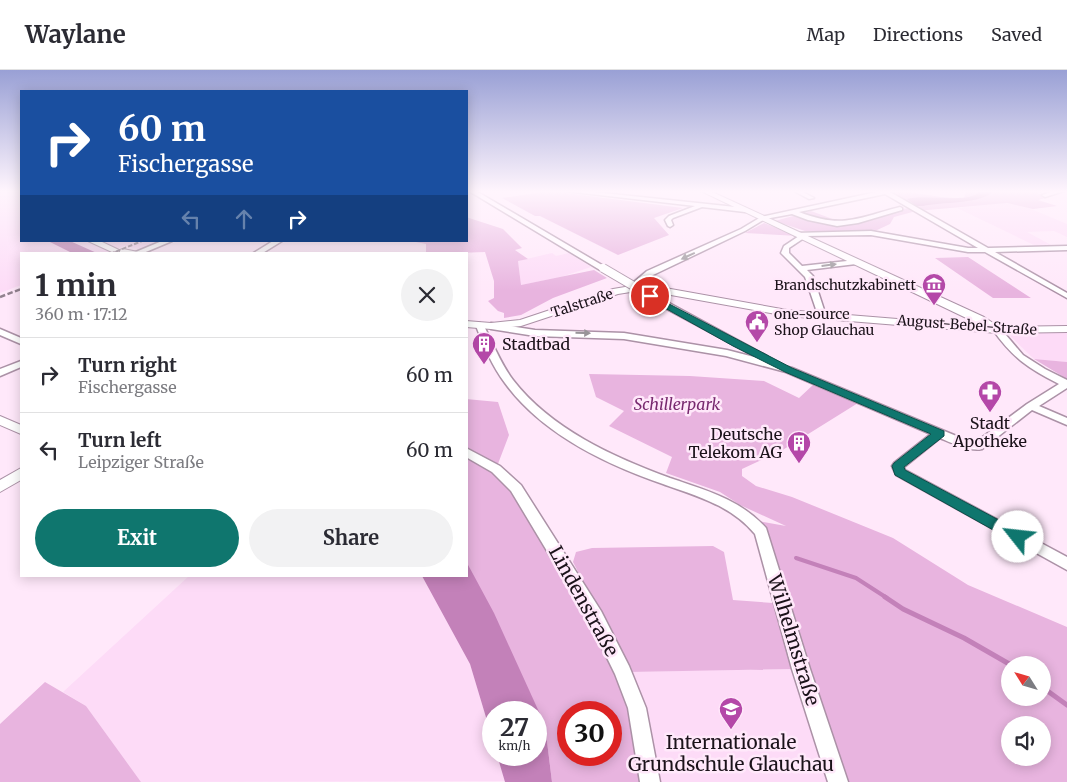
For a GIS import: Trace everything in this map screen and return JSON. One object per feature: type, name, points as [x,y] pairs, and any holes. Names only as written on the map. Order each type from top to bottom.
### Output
[{"type":"street","points":[[529,224],[666,305],[788,370]]},
{"type":"street","name":"Talstraße","points":[[468,324],[491,327],[521,323],[631,288],[650,274],[753,224]]},
{"type":"street","points":[[776,224],[980,318],[997,330],[1020,357],[1041,371],[1067,384]]},
{"type":"street","points":[[831,224],[850,224]]},
{"type":"street","points":[[942,224],[1067,296]]},
{"type":"street","points":[[822,316],[809,276],[784,250],[799,235],[871,233],[955,249],[988,251],[1067,248]]},
{"type":"street","points":[[95,242],[124,252]]},
{"type":"street","points":[[140,252],[165,242]]},
{"type":"street","points":[[259,252],[277,242]]},
{"type":"street","points":[[801,268],[856,262]]},
{"type":"street","name":"August-Bebel-Straße","points":[[631,288],[657,288],[763,310],[822,316],[997,330],[1067,329]]},
{"type":"street","points":[[491,327],[535,333],[624,336],[700,347],[788,370],[972,446],[978,446],[1031,406],[1067,384]]},
{"type":"street","points":[[490,347],[496,333],[491,327]]},
{"type":"street","points":[[490,347],[491,327]]},
{"type":"street","points":[[0,332],[20,341]]},
{"type":"street","name":"Wilhelmstraße","points":[[490,347],[498,364],[516,390],[564,432],[626,466],[736,507],[752,520],[761,532],[801,669],[838,782]]},
{"type":"street","points":[[0,373],[20,364]]},
{"type":"street","points":[[1031,406],[1067,422]]},
{"type":"street","points":[[0,420],[20,430]]},
{"type":"street","points":[[940,433],[898,466],[900,472],[1067,564]]},
{"type":"street","name":"Lindenstraße","points":[[468,453],[496,469],[516,488],[596,616],[637,708],[650,782]]},
{"type":"street","points":[[0,487],[20,474]]},
{"type":"shaded area","points":[[0,224],[20,224],[20,242],[166,242],[144,250],[124,246],[109,252],[20,252],[20,285],[0,293]]},
{"type":"shaded area","points":[[991,224],[1067,224],[1067,237],[1054,231],[1027,232],[1053,246],[1036,246]]},
{"type":"shaded area","points":[[50,242],[72,242],[95,252],[70,252]]},
{"type":"shaded area","points":[[552,253],[556,256],[569,253],[591,267],[561,277],[521,285],[518,261]]},
{"type":"shaded area","points":[[1006,332],[1067,332],[1067,362],[1034,359]]},
{"type":"shaded area","points":[[468,565],[494,613],[534,701],[482,701],[482,704],[470,664],[423,577],[468,577]]},
{"type":"shaded area","points":[[188,577],[423,577],[470,664],[482,704],[482,766],[500,766],[505,781],[141,782],[86,706],[63,692]]},
{"type":"shaded area","name":"Internationale Grundschule Glauchau","points":[[794,669],[838,782],[650,782],[623,672]]},
{"type":"shaded area","points":[[547,741],[552,782],[505,782],[500,766],[547,766]]},
{"type":"green space","points":[[468,224],[488,224],[503,229],[522,248],[515,250],[528,259],[518,261],[521,285],[594,270],[607,278],[553,298],[521,315],[504,318],[504,313],[498,311],[488,301],[494,298],[494,281],[485,252],[426,252],[426,244],[416,242],[468,242]]},
{"type":"green space","points":[[556,224],[659,224],[669,235],[618,255]]},
{"type":"green space","points":[[762,224],[767,224],[798,236],[745,233]]},
{"type":"green space","points":[[785,224],[890,224],[875,231],[805,231]]},
{"type":"green space","points":[[968,257],[1031,298],[993,298],[935,258]]},
{"type":"green space","points":[[1034,359],[1067,362],[1067,379]]},
{"type":"green space","name":"Schillerpark","points":[[589,374],[690,376],[764,381],[799,398],[814,384],[858,403],[781,451],[742,469],[742,476],[756,486],[792,497],[893,538],[968,585],[1067,627],[1067,782],[838,782],[752,520],[786,526],[740,505],[720,492],[666,473],[672,457],[609,426],[624,411],[596,397]]},
{"type":"green space","points":[[468,399],[498,402],[509,435],[496,469],[516,488],[623,672],[650,782],[552,782],[547,741],[547,701],[533,701],[468,565]]},
{"type":"green space","points":[[713,546],[724,552],[733,600],[773,603],[794,669],[629,672],[573,562],[576,552],[592,548]]},
{"type":"green space","points":[[45,682],[86,706],[141,782],[0,782],[0,724]]},
{"type":"waterway","points":[[796,558],[856,578],[887,598]]},
{"type":"waterway","points":[[885,597],[903,609],[964,638],[1001,659]]},
{"type":"waterway","points":[[1051,693],[1067,705]]},
{"type":"railway","points":[[115,252],[140,242]]},
{"type":"railway","points":[[0,297],[20,289]]},
{"type":"place","name":"Brandschutzkabinett","points":[[934,306]]},
{"type":"place","name":"one-source Shop Glauchau","points":[[757,343]]},
{"type":"place","name":"Stadtbad","points":[[484,365]]},
{"type":"place","name":"Stadt Apotheke","points":[[990,413]]},
{"type":"place","name":"Deutsche Telekom AG","points":[[799,464]]},
{"type":"place","name":"Internationale Grundschule Glauchau","points":[[731,730]]},
{"type":"route","points":[[650,296],[736,344],[788,370],[940,433],[898,466],[898,470],[902,475],[1018,537]]}]
